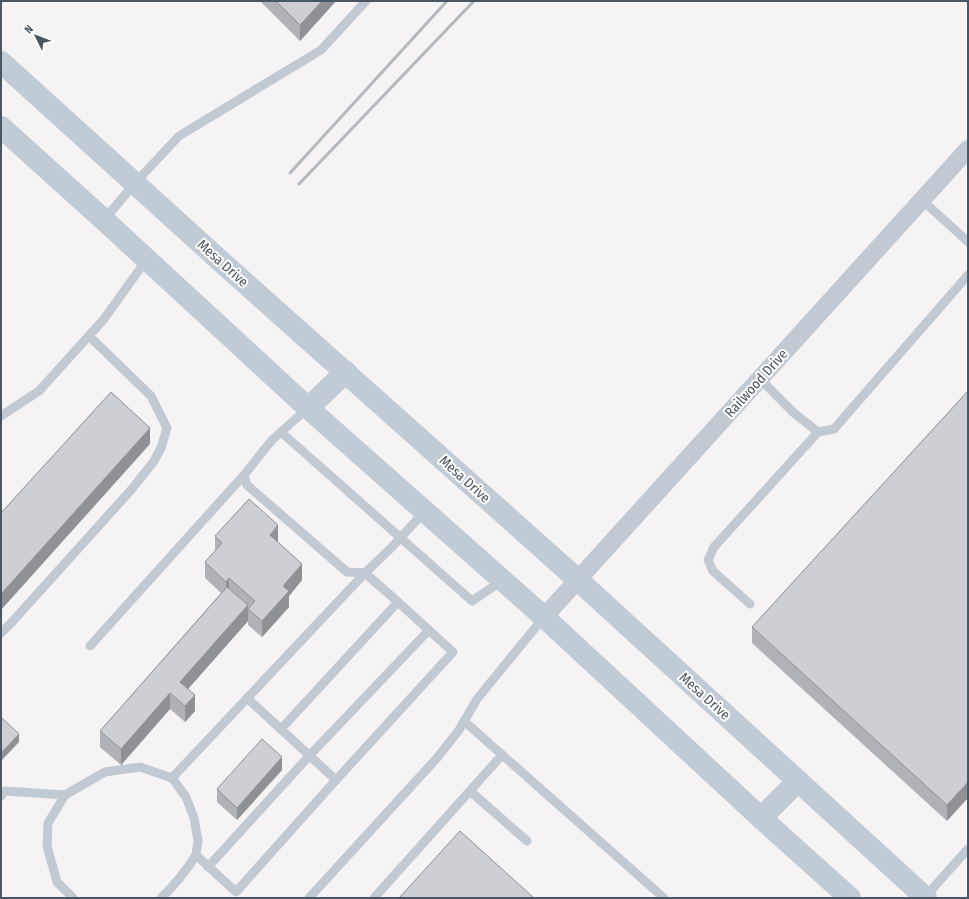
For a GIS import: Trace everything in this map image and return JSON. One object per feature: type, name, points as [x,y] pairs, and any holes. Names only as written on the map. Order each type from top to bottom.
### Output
[{"type":"main road","name":"Mesa Drive","points":[[1,62],[578,580],[925,897]]},
{"type":"main road","points":[[1,127],[147,259],[308,408],[544,617],[761,818],[850,898]]},
{"type":"main road","points":[[308,408],[346,372]]},
{"type":"main road","points":[[761,818],[798,781]]},
{"type":"street","name":"Railwood Drive","points":[[544,617],[968,150]]},
{"type":"lane","points":[[104,220],[135,183],[180,136],[321,50],[366,1]]},
{"type":"lane","points":[[922,200],[968,242]]},
{"type":"lane","points":[[1,416],[39,390],[104,319],[147,259]]},
{"type":"lane","points":[[750,604],[713,571],[708,560],[714,547],[818,432],[834,429],[968,275]]},
{"type":"lane","points":[[1,633],[131,490],[154,461],[163,442],[167,428],[151,396],[89,336]]},
{"type":"lane","points":[[760,379],[794,413],[818,432]]},
{"type":"lane","points":[[90,646],[244,475],[272,440],[308,408]]},
{"type":"lane","points":[[281,432],[472,601],[503,580]]},
{"type":"lane","points":[[196,855],[236,892],[453,652],[365,573],[347,572],[247,485],[244,475]]},
{"type":"lane","points":[[172,778],[365,573],[425,512]]},
{"type":"lane","points":[[281,729],[398,602]]},
{"type":"lane","points":[[309,898],[437,758],[459,730],[477,699],[544,617]]},
{"type":"lane","points":[[208,867],[310,755],[429,630]]},
{"type":"lane","points":[[247,698],[336,780]]},
{"type":"lane","points":[[464,721],[664,898]]},
{"type":"lane","points":[[374,898],[502,755]]},
{"type":"lane","points":[[1,796],[5,792],[65,794],[105,772],[140,767],[172,778],[186,797],[194,818],[198,841],[196,855],[188,868],[161,898]]},
{"type":"lane","points":[[470,792],[527,841]]},
{"type":"lane","points":[[65,794],[48,823],[47,846],[57,882],[73,898]]},
{"type":"lane","points":[[925,897],[968,849]]},
{"type":"building","points":[[276,1],[322,1],[300,25]]},
{"type":"building","points":[[968,391],[968,782],[947,805],[752,627]]},
{"type":"building","points":[[111,392],[150,428],[1,594],[1,513]]},
{"type":"building","points":[[249,499],[278,525],[270,535],[302,564],[283,586],[289,591],[262,621],[248,609],[255,601],[229,578],[226,582],[205,562],[222,543],[215,536]]},
{"type":"building","points":[[227,587],[248,605],[180,682],[195,695],[185,706],[170,693],[121,749],[100,731]]},
{"type":"building","points":[[1,717],[19,734],[1,753]]},
{"type":"building","points":[[262,739],[282,757],[237,808],[217,789]]},
{"type":"building","points":[[460,831],[534,898],[399,898]]},
{"type":"railway","points":[[290,173],[447,1]]},
{"type":"railway","points":[[299,184],[474,1]]}]
